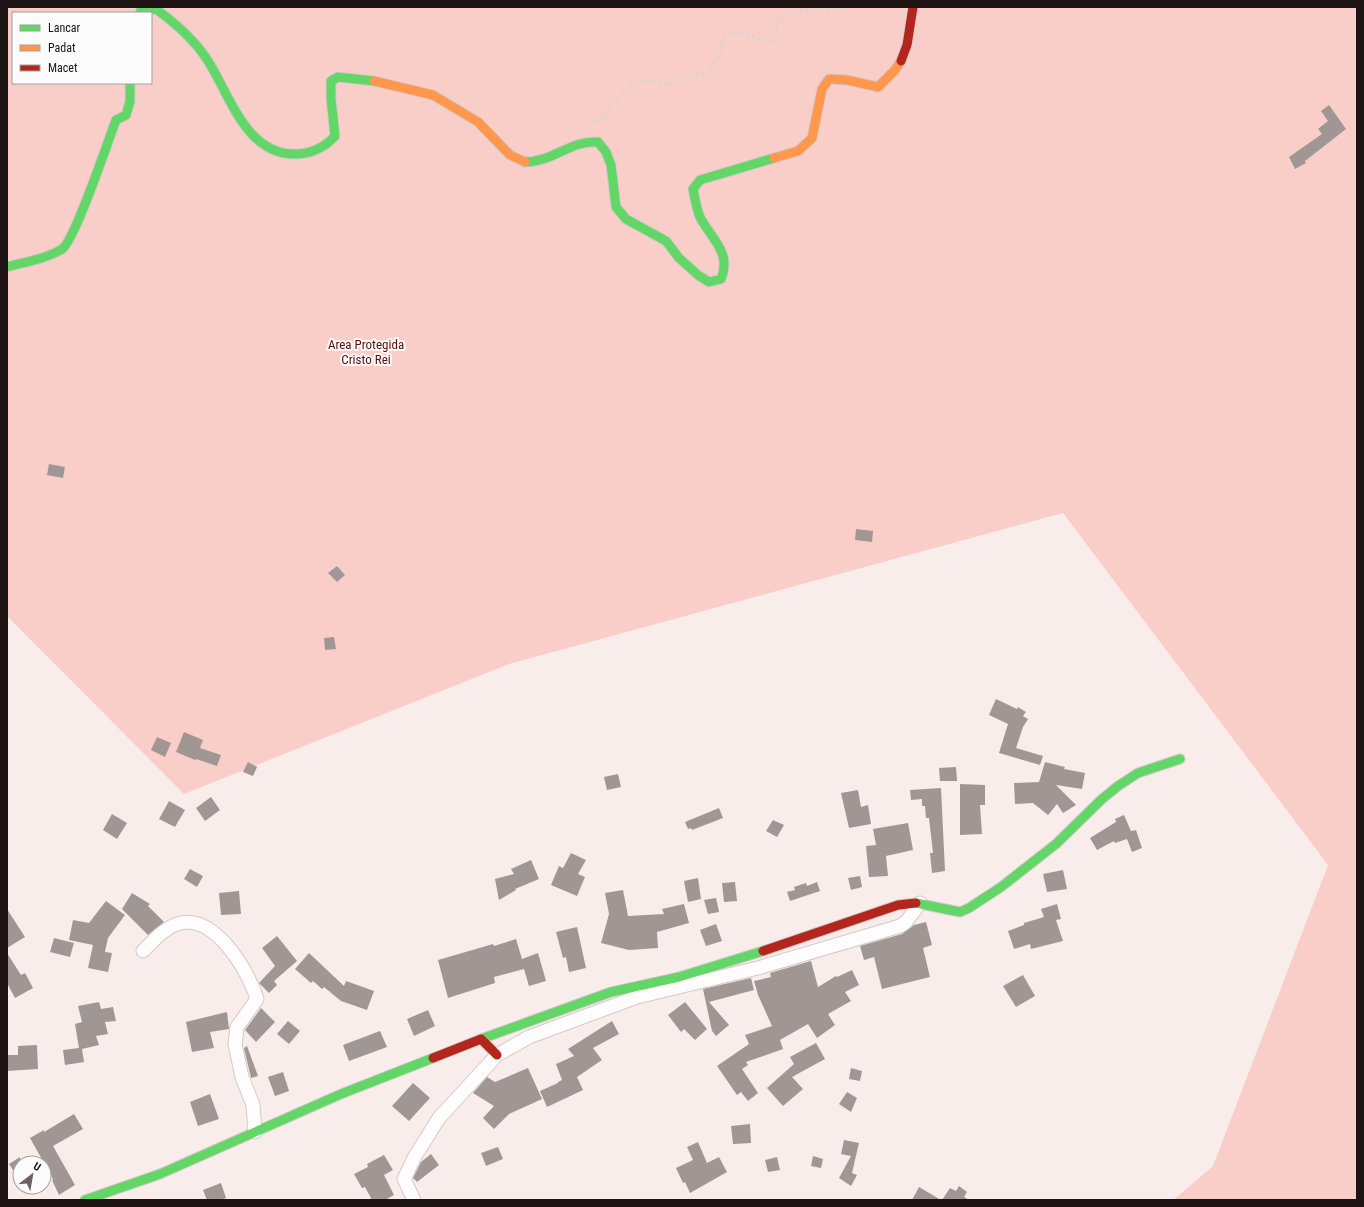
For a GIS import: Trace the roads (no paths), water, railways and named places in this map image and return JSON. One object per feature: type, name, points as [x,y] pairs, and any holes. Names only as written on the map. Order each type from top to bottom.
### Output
[{"type":"street","points":[[140,12],[141,10],[156,9],[191,36],[207,59],[247,128],[260,144],[286,154],[311,153],[326,146],[335,136],[332,103],[328,88],[330,81],[338,77],[364,80],[433,95],[478,122],[510,155],[522,162],[536,162],[550,158],[564,149],[586,141],[598,142],[606,152],[611,165],[616,207],[626,218],[666,241],[679,258],[698,276],[709,282],[721,279],[726,271],[725,259],[699,216],[694,189],[700,180],[798,152],[812,138],[822,89],[829,79],[842,78],[857,84],[878,86],[893,74],[908,48],[911,11],[913,7]]},
{"type":"street","points":[[7,268],[35,260],[63,248],[75,229],[116,120],[126,115],[130,102],[130,84]]},
{"type":"street","points":[[85,1200],[160,1174],[341,1094],[481,1039],[611,992],[679,977],[773,948],[898,905],[920,903],[960,912],[969,908],[1001,887],[1056,844],[1102,799],[1118,786],[1138,773],[1180,759]]},
{"type":"street","points":[[414,1200],[404,1179],[414,1158],[439,1118],[497,1054],[529,1037],[637,997],[758,968],[900,926],[906,922],[920,903]]},
{"type":"street","points":[[143,951],[159,934],[177,924],[197,924],[207,929],[227,944],[253,984],[257,999],[237,1027],[235,1044],[242,1077],[253,1105],[255,1132]]},
{"type":"street","points":[[481,1039],[497,1054]]},
{"type":"park label","name":"Area Protegida Cristo Rei","points":[[366,352]]}]
